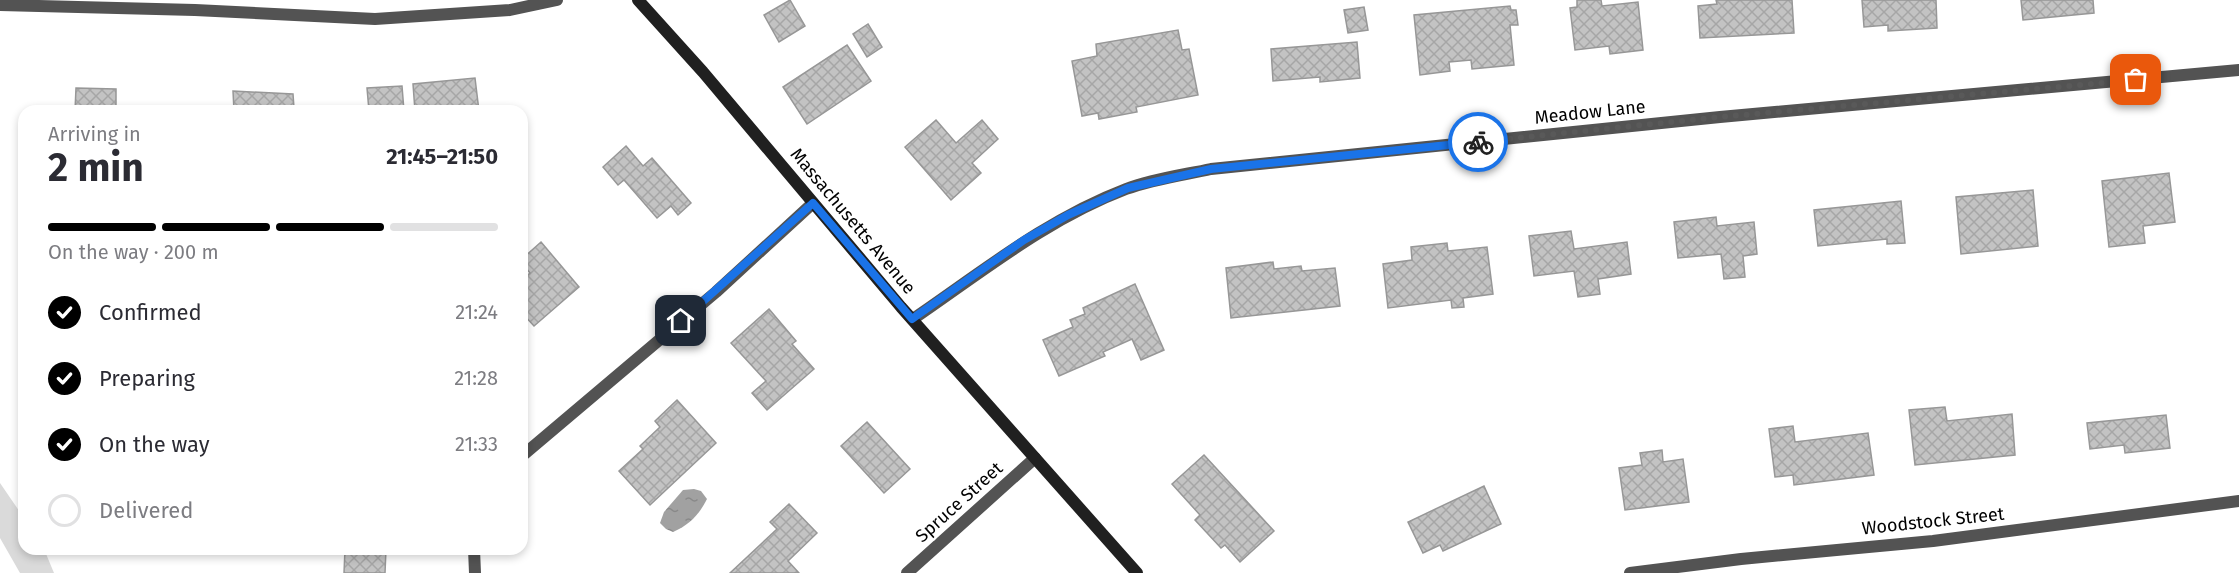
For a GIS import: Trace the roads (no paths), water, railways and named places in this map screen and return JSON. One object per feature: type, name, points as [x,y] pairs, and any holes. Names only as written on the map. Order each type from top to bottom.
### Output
[{"type":"main road","name":"Massachusetts Avenue","points":[[638,0],[703,72],[912,319],[1137,573]]},
{"type":"street","points":[[0,5],[195,10],[375,19],[510,10],[557,0]]},
{"type":"street","name":"Meadow Lane","points":[[912,319],[1024,240],[1068,215],[1128,188],[1211,169],[1720,117],[2239,70]]},
{"type":"street","points":[[528,451],[716,292],[813,203]]},
{"type":"street","name":"Spruce Street","points":[[907,573],[1035,458]]},
{"type":"street","name":"Woodstock Street","points":[[1630,573],[1741,559],[1933,541],[2239,501]]},
{"type":"street","points":[[474,555],[475,573]]},
{"type":"water","points":[[683,490],[701,491],[707,499],[701,510],[689,523],[679,529],[673,532],[666,529],[660,523],[664,512]]}]
